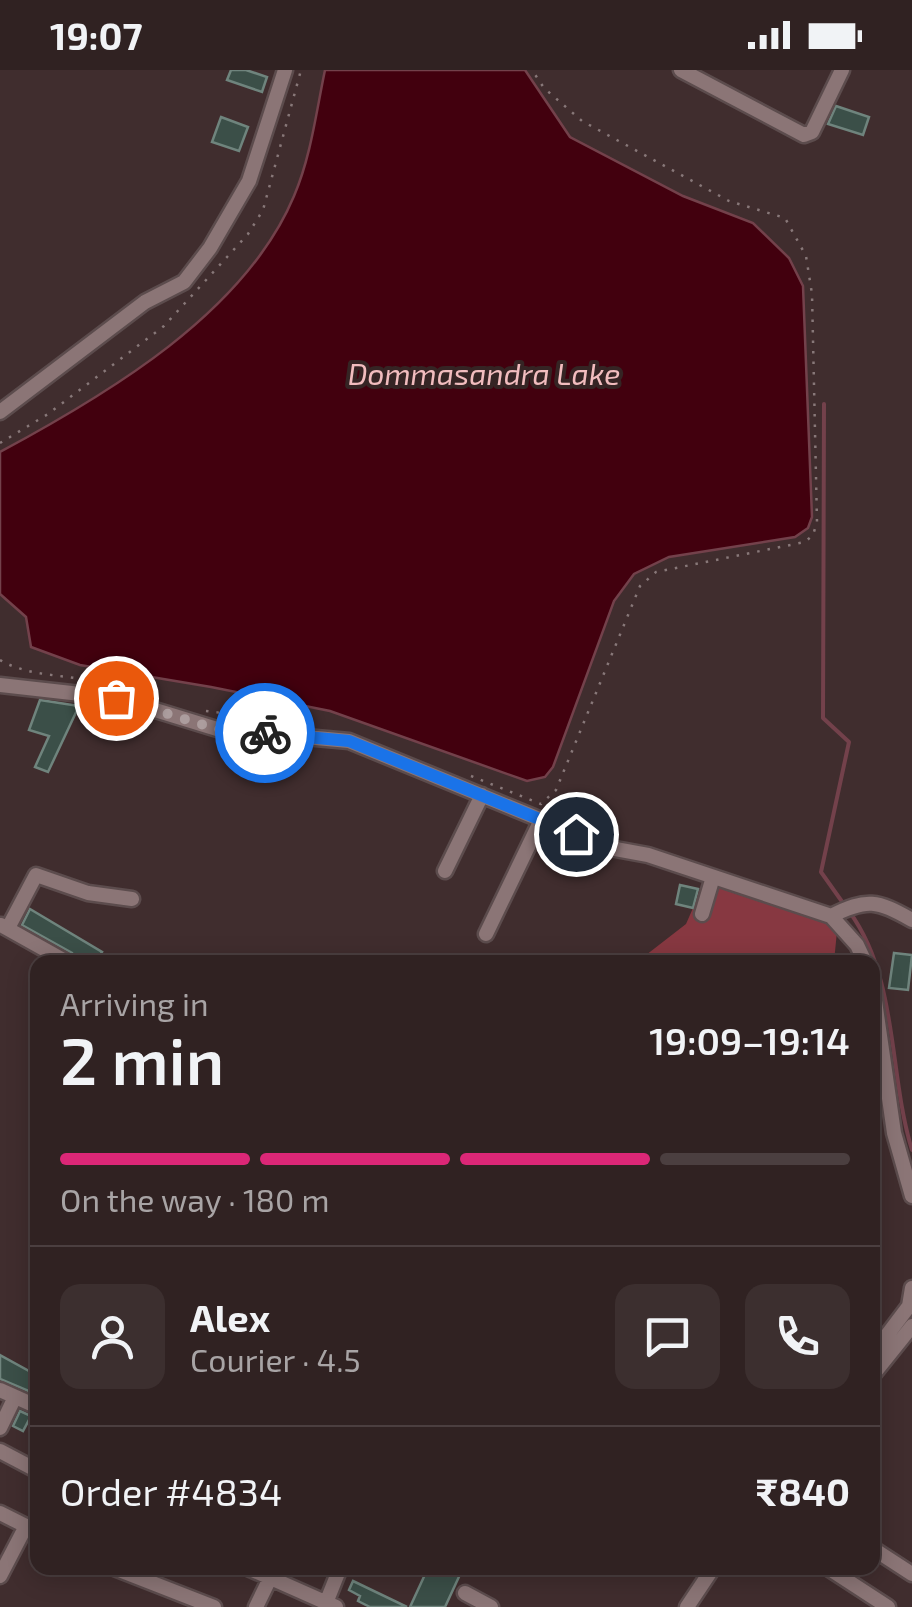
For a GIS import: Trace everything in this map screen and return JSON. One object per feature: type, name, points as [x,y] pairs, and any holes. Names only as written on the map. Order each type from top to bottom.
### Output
[{"type":"street","points":[[0,412],[145,302],[184,282],[210,248],[249,180],[285,70]]},
{"type":"street","points":[[681,70],[804,135],[812,132],[842,70]]},
{"type":"street","points":[[0,685],[116,698],[217,729],[349,741],[482,795],[541,812],[610,848],[648,855],[831,916],[862,955]]},
{"type":"street","points":[[445,870],[482,795]]},
{"type":"street","points":[[486,934],[541,812]]},
{"type":"street","points":[[54,955],[4,926],[36,876],[88,893],[132,900]]},
{"type":"street","points":[[702,914],[713,877]]},
{"type":"street","points":[[831,916],[860,901],[889,906],[912,920]]},
{"type":"street","points":[[880,1035],[894,1132],[912,1196]]},
{"type":"street","points":[[880,1344],[908,1306],[912,1288]]},
{"type":"street","points":[[880,1366],[912,1326]]},
{"type":"street","points":[[0,1390],[30,1404]]},
{"type":"street","points":[[0,1428],[15,1397]]},
{"type":"street","points":[[0,1451],[30,1467]]},
{"type":"street","points":[[0,1513],[30,1528]]},
{"type":"street","points":[[0,1576],[30,1532]]},
{"type":"street","points":[[880,1553],[912,1574]]},
{"type":"street","points":[[132,1575],[212,1607]]},
{"type":"street","points":[[256,1607],[272,1575]]},
{"type":"street","points":[[278,1575],[331,1605],[338,1575]]},
{"type":"street","points":[[687,1607],[709,1575]]},
{"type":"street","points":[[839,1575],[888,1607]]},
{"type":"street","points":[[465,1594],[491,1607]]},
{"type":"path","points":[[532,70],[544,88],[582,122],[729,201],[785,218],[806,256],[812,294],[816,522],[813,535],[805,542],[656,572],[640,586],[556,790],[541,812]]},
{"type":"shaded area","points":[[704,883],[827,924],[837,931],[835,955],[646,955],[686,924]]},
{"type":"water","name":"Dommasandra Lake","points":[[325,70],[525,70],[570,137],[683,196],[753,223],[789,258],[803,286],[812,517],[808,528],[795,537],[669,557],[634,574],[614,601],[553,767],[545,777],[527,781],[330,711],[80,665],[31,647],[26,617],[0,594],[0,452],[128,376],[208,313],[243,277],[272,238],[300,181]]},
{"type":"building","points":[[231,70],[267,77],[262,92],[227,80]]},
{"type":"building","points":[[836,106],[869,117],[863,135],[828,124]]},
{"type":"building","points":[[221,117],[248,127],[239,151],[212,142]]},
{"type":"building","points":[[40,700],[79,706],[48,772],[35,767],[49,736],[29,730]]},
{"type":"building","points":[[680,885],[698,889],[693,908],[676,904]]},
{"type":"building","points":[[30,909],[102,952],[73,955],[22,925]]},
{"type":"building","points":[[894,953],[912,955],[908,990],[889,988]]},
{"type":"building","points":[[0,1355],[30,1372],[30,1392],[0,1379]]},
{"type":"building","points":[[20,1411],[30,1416],[23,1431],[13,1426]]},
{"type":"building","points":[[425,1575],[460,1575],[445,1607],[410,1607]]},
{"type":"building","points":[[353,1581],[407,1607],[370,1607],[349,1590]]},
{"type":"waterway","points":[[824,404],[823,718],[849,742],[821,872],[843,903]]},
{"type":"waterway","points":[[849,911],[872,955]]},
{"type":"waterway","points":[[880,977],[912,1150]]},
{"type":"way so far","points":[[116,698],[217,729],[265,733]]},
{"type":"route","points":[[265,733],[349,741],[576,834]]}]
